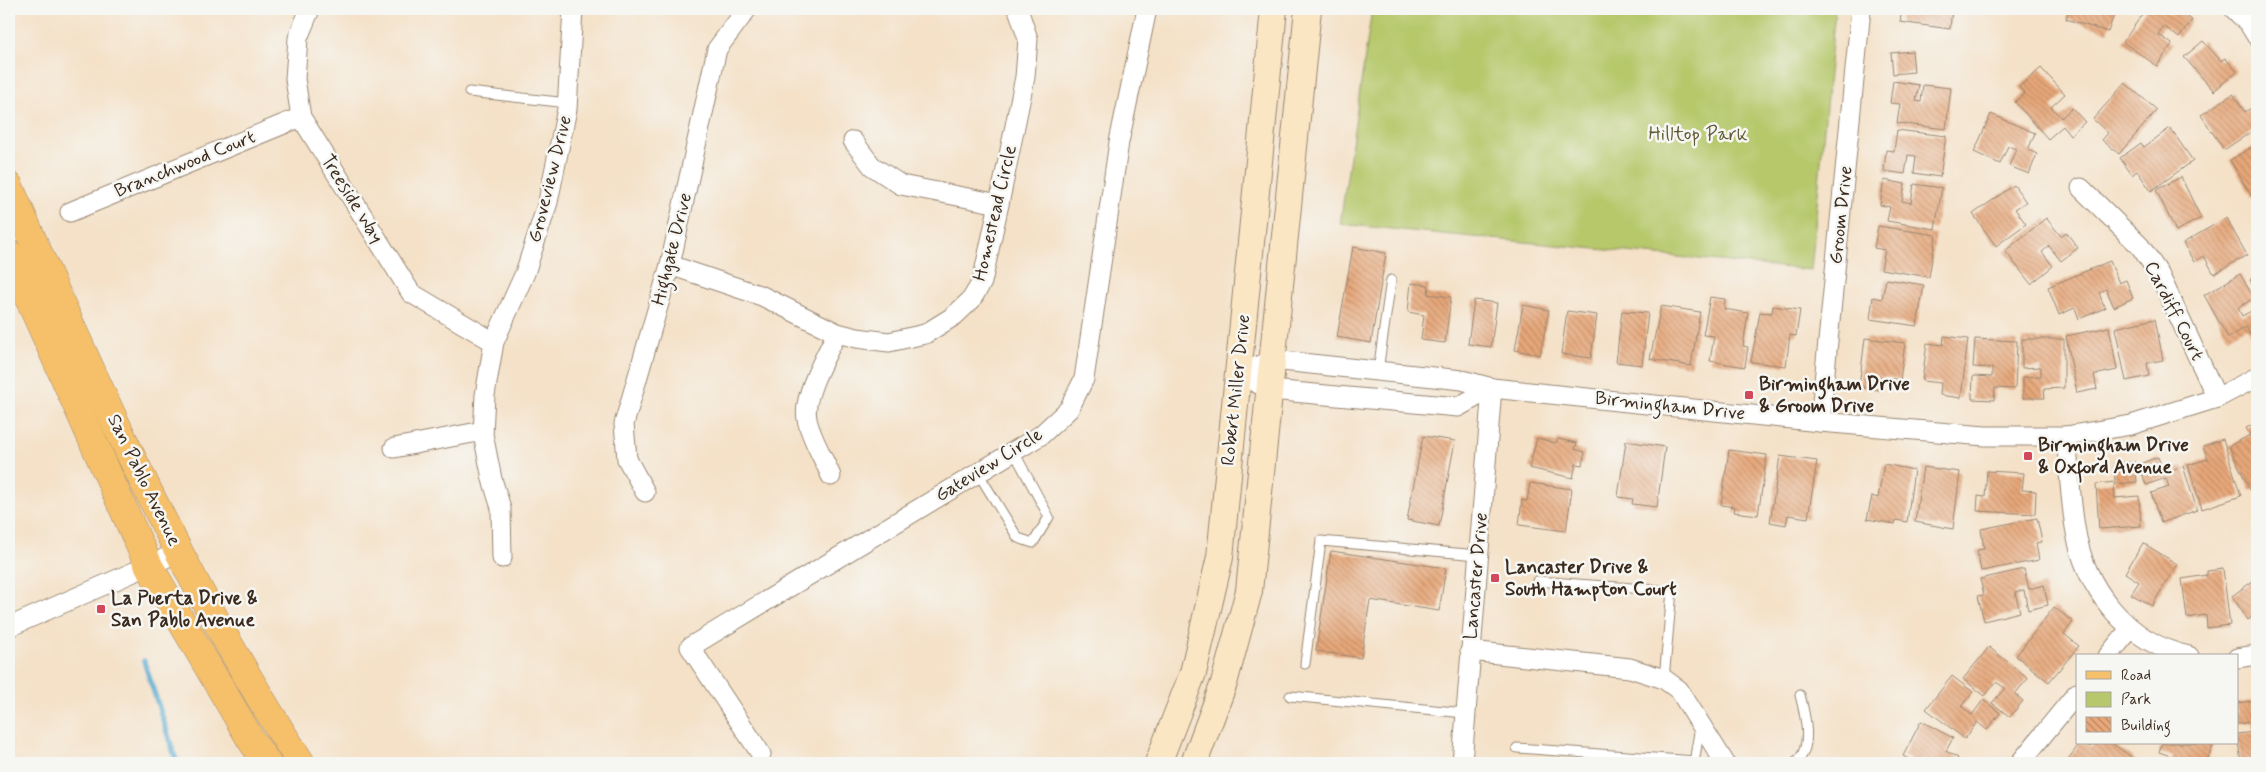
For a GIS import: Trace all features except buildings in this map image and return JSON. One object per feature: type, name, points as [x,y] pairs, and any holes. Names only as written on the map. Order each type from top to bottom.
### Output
[{"type":"main road","name":"Robert Miller Drive","points":[[1158,763],[1193,673],[1220,557],[1274,9]]},
{"type":"main road","name":"Robert Miller Drive","points":[[1194,763],[1224,683],[1249,591],[1271,390],[1308,9]]},
{"type":"main road","name":"San Pablo Avenue","points":[[9,186],[84,358],[179,552],[235,658],[301,763]]},
{"type":"main road","name":"San Pablo Avenue","points":[[9,254],[149,566],[251,740],[267,763]]},
{"type":"street","name":"Treeside Way","points":[[310,9],[298,38],[294,78],[300,117],[411,293],[494,342]]},
{"type":"street","name":"Groveview Drive","points":[[502,558],[501,508],[492,479],[483,430],[485,395],[494,342],[526,273],[548,202],[568,103],[573,9]]},
{"type":"street","name":"Highgate Drive","points":[[645,492],[627,458],[624,424],[670,265],[716,48],[747,9]]},
{"type":"street","name":"Homestead Circle","points":[[670,265],[762,296],[837,333],[890,342],[925,334],[954,316],[971,300],[982,282],[999,204],[1025,77],[1028,39],[1018,9]]},
{"type":"street","name":"Gateview Circle","points":[[761,754],[690,647],[1014,452],[1041,435],[1069,409],[1084,379],[1119,142],[1147,9]]},
{"type":"street","name":"Groom Drive","points":[[1820,422],[1861,9]]},
{"type":"street","points":[[2234,9],[2249,24],[2257,38]]},
{"type":"street","name":"Branchwood Court","points":[[70,212],[300,117]]},
{"type":"street","points":[[853,141],[872,166],[901,185],[999,204]]},
{"type":"street","name":"Cardiff Court","points":[[2082,188],[2140,246],[2159,274],[2217,398]]},
{"type":"street","points":[[831,476],[806,419],[807,405],[814,381],[837,333]]},
{"type":"street","name":"Birmingham Drive","points":[[1238,374],[1273,360],[1462,380],[1492,388],[1820,422],[1985,436],[2066,436],[2131,424],[2217,398],[2257,377]]},
{"type":"street","points":[[1238,374],[1271,390],[1458,407],[1492,388]]},
{"type":"street","name":"Lancaster Drive","points":[[1462,763],[1492,388]]},
{"type":"street","points":[[394,448],[483,430]]},
{"type":"street","points":[[2066,436],[2075,528],[2081,552],[2097,592],[2130,629],[2158,646],[2183,654]]},
{"type":"street","points":[[9,627],[179,552]]},
{"type":"street","points":[[2110,654],[2130,629]]},
{"type":"street","points":[[1470,651],[1630,668],[1664,679],[1679,690],[1725,763]]},
{"type":"street","points":[[2238,658],[2257,655]]},
{"type":"street","points":[[2020,763],[2076,694]]},
{"type":"lane","points":[[469,92],[568,103]]},
{"type":"lane","points":[[1378,372],[1391,280]]},
{"type":"lane","points":[[978,473],[1018,538],[1033,543],[1049,517],[1014,452]]},
{"type":"lane","points":[[1305,664],[1321,541],[1478,555]]},
{"type":"lane","points":[[1537,580],[1672,591],[1664,679]]},
{"type":"lane","points":[[1795,763],[1805,747],[1807,732],[1800,695]]},
{"type":"lane","points":[[1290,696],[1465,713]]},
{"type":"lane","points":[[1517,748],[1694,762],[1700,722]]},
{"type":"green space","name":"Hilltop Park","points":[[1372,9],[1835,9],[1811,270],[1340,224]]},
{"type":"waterway","points":[[144,661],[177,763]]},
{"type":"place","name":"Birmingham Drive & Groom Drive","points":[[1749,395]]},
{"type":"place","name":"Birmingham Drive & Oxford Avenue","points":[[2028,456]]},
{"type":"place","name":"Lancaster Drive & South Hampton Court","points":[[1495,578]]},
{"type":"place","name":"La Puerta Drive & San Pablo Avenue","points":[[101,609]]}]
